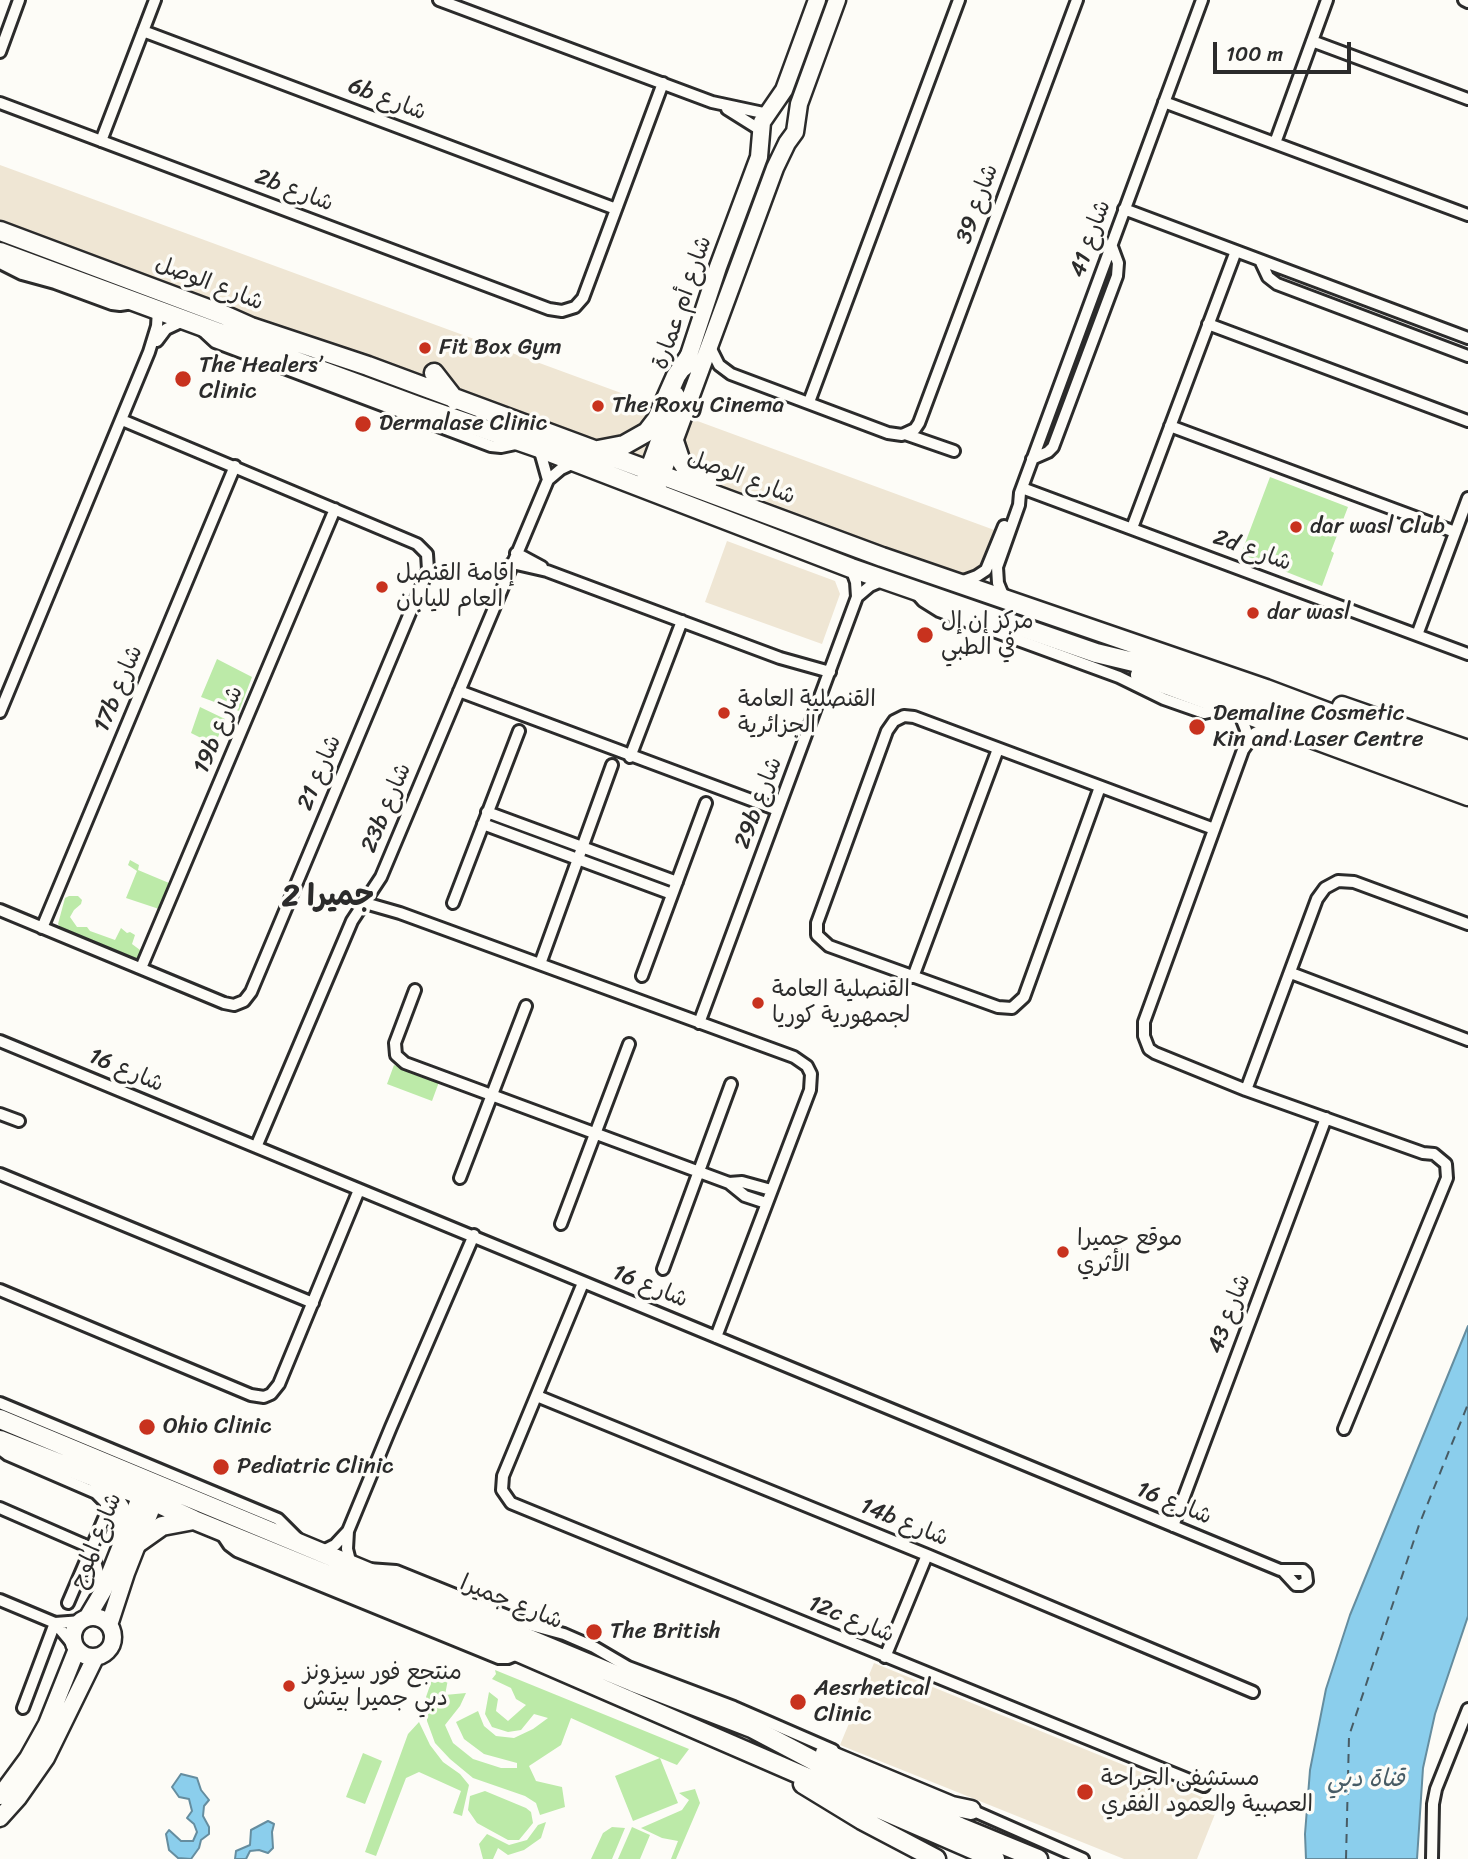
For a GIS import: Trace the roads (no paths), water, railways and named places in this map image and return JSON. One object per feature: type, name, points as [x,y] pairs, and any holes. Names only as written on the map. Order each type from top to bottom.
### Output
[{"type":"main road","name":"شارع الوصل","points":[[0,231],[251,327],[368,366],[957,583],[1266,689],[1468,765]]},
{"type":"main road","name":"شارع الوصل","points":[[0,252],[531,445],[851,568],[1096,653],[1142,664],[1215,688],[1468,781]]},
{"type":"main road","points":[[158,310],[176,304],[226,323],[251,327]]},
{"type":"main road","points":[[590,449],[624,445],[647,432],[657,419],[676,376],[689,357]]},
{"type":"main road","points":[[433,373],[455,400]]},
{"type":"main road","points":[[674,440],[687,470],[719,486],[739,504]]},
{"type":"main road","points":[[654,492],[662,492],[666,488],[717,506],[739,504]]},
{"type":"main road","name":"شارع الوصل","points":[[1096,653],[1137,674],[1468,796]]},
{"type":"main road","points":[[1266,689],[1309,695],[1468,750]]},
{"type":"main road","points":[[1292,731],[1302,745],[1312,751],[1468,808]]},
{"type":"main road","name":"شارع جميرا","points":[[0,1419],[151,1490],[303,1544],[752,1728],[835,1770],[1038,1859]]},
{"type":"main road","name":"شارع جميرا","points":[[0,1440],[93,1476],[151,1490],[194,1520],[520,1653],[995,1859]]},
{"type":"main road","points":[[93,1476],[109,1491],[120,1508],[131,1541],[162,1526],[194,1520]]},
{"type":"main road","points":[[752,1728],[791,1739],[942,1803],[971,1810]]},
{"type":"main road","points":[[769,1760],[862,1820],[936,1859]]},
{"type":"street","points":[[0,51],[19,0]]},
{"type":"street","points":[[101,141],[155,0]]},
{"type":"street","points":[[762,132],[762,122],[784,90],[817,0]]},
{"type":"street","points":[[443,1],[712,102],[741,116],[762,132],[772,144],[787,143],[795,132],[801,98],[837,0]]},
{"type":"street","points":[[809,402],[959,0]]},
{"type":"street","name":"شارع 39","points":[[905,434],[919,424],[1077,0]]},
{"type":"street","name":"شارع 41","points":[[957,583],[986,570],[1011,507],[1021,490],[1202,0]]},
{"type":"street","points":[[1275,143],[1327,0]]},
{"type":"street","name":"6b شارع","points":[[143,31],[616,209]]},
{"type":"street","points":[[1312,41],[1468,99]]},
{"type":"street","points":[[616,209],[663,83]]},
{"type":"street","points":[[712,102],[768,113],[783,110],[791,115],[796,123]]},
{"type":"street","points":[[1164,102],[1468,215]]},
{"type":"street","name":"2b شارع","points":[[0,103],[549,309],[562,311],[575,307],[583,298],[616,209]]},
{"type":"street","name":"شارع أم عمارة","points":[[654,492],[655,472],[689,357],[718,267],[757,164],[762,132]]},
{"type":"street","name":"شارع أم عمارة","points":[[655,472],[674,440],[775,168],[787,143]]},
{"type":"street","points":[[1124,209],[1468,338]]},
{"type":"street","points":[[1032,459],[1048,452],[1054,443],[1117,276],[1118,263],[1111,244]]},
{"type":"street","points":[[1132,528],[1236,251]]},
{"type":"street","points":[[1260,260],[1268,277],[1277,284],[1468,356]]},
{"type":"street","name":"شارع الوصل","points":[[0,263],[22,274],[116,305],[138,302]]},
{"type":"street","points":[[0,712],[149,352],[156,331],[158,310]]},
{"type":"street","points":[[149,352],[166,329],[191,321]]},
{"type":"street","points":[[1208,324],[1468,421]]},
{"type":"street","points":[[709,345],[719,365],[731,374]]},
{"type":"street","points":[[696,378],[717,373],[731,374],[888,433],[905,434],[954,451]]},
{"type":"street","points":[[122,420],[335,509]]},
{"type":"street","points":[[1170,426],[1455,532]]},
{"type":"street","points":[[531,445],[548,481],[576,462]]},
{"type":"street","name":"17b شارع","points":[[42,928],[235,466]]},
{"type":"street","name":"23b شارع","points":[[256,1147],[352,921],[381,877],[548,481]]},
{"type":"street","name":"شارع 41","points":[[1005,600],[997,568],[1019,505],[1021,490]]},
{"type":"street","name":"2d شارع","points":[[1021,490],[1132,528],[1468,654]]},
{"type":"street","points":[[1417,635],[1468,498]]},
{"type":"street","name":"شارع 21","points":[[141,968],[224,1003],[239,1004],[251,992],[428,570],[427,554],[417,544],[335,509]]},
{"type":"street","name":"19b شارع","points":[[141,968],[335,509]]},
{"type":"street","points":[[514,558],[828,677]]},
{"type":"street","points":[[851,568],[858,597]]},
{"type":"street","points":[[858,597],[870,586],[887,580]]},
{"type":"street","name":"شارع الوصل","points":[[911,588],[923,601],[939,611],[1119,677],[1164,699],[1204,713],[1233,710]]},
{"type":"street","name":"29b شارع","points":[[699,1023],[858,597]]},
{"type":"street","points":[[630,757],[682,621]]},
{"type":"street","points":[[459,691],[778,810]]},
{"type":"street","points":[[1233,710],[1246,730],[1243,750],[1144,1022],[1146,1043],[1155,1053],[1247,1090],[1423,1153],[1440,1169],[1444,1185],[1344,1429]]},
{"type":"street","points":[[1101,788],[1024,998],[1016,1006],[1007,1009],[998,1007],[913,977],[829,946],[817,935],[817,923],[875,762],[890,726],[899,718],[914,717],[1214,829]]},
{"type":"street","points":[[1243,750],[1255,733],[1272,724]]},
{"type":"street","points":[[453,903],[519,731]]},
{"type":"street","points":[[913,977],[998,749]]},
{"type":"street","points":[[540,964],[612,765]]},
{"type":"street","points":[[642,976],[706,803]]},
{"type":"street","points":[[487,812],[677,882]]},
{"type":"street","points":[[483,824],[672,894]]},
{"type":"street","points":[[1247,1090],[1317,899],[1325,888],[1346,880],[1468,924]]},
{"type":"street","points":[[368,899],[794,1057],[807,1066],[812,1082],[716,1337]]},
{"type":"street","points":[[0,910],[141,968]]},
{"type":"street","points":[[1291,973],[1468,1040]]},
{"type":"street","points":[[415,990],[395,1043],[396,1055],[404,1063],[729,1183],[745,1196],[766,1203]]},
{"type":"street","points":[[460,1178],[526,1006]]},
{"type":"street","name":"شارع 16","points":[[0,1041],[1284,1572]]},
{"type":"street","points":[[561,1224],[629,1044]]},
{"type":"street","points":[[663,1269],[731,1084]]},
{"type":"street","points":[[0,1114],[19,1121]]},
{"type":"street","name":"شارع 43","points":[[1173,1526],[1326,1118]]},
{"type":"street","points":[[0,1174],[313,1303]]},
{"type":"street","points":[[729,1183],[742,1182],[771,1190]]},
{"type":"street","points":[[0,1290],[251,1395],[264,1397],[276,1390],[359,1190]]},
{"type":"street","points":[[474,1235],[348,1531],[347,1549],[356,1567],[396,1571],[527,1624],[564,1634],[594,1647],[628,1667],[768,1721],[1083,1859]]},
{"type":"street","points":[[537,1396],[583,1283]]},
{"type":"street","name":"12c شارع","points":[[537,1396],[501,1485],[506,1497],[517,1506],[1204,1786]]},
{"type":"street","name":"14b شارع","points":[[537,1396],[1253,1692]]},
{"type":"street","points":[[0,1403],[278,1519],[288,1526],[303,1544]]},
{"type":"street","points":[[0,1449],[8,1455],[96,1493],[103,1499],[106,1514],[68,1603]]},
{"type":"street","name":"شارع الموج","points":[[108,1625],[131,1541],[151,1490]]},
{"type":"street","points":[[0,1508],[83,1544],[89,1549],[96,1564],[103,1591]]},
{"type":"street","points":[[321,1552],[335,1545],[348,1531]]},
{"type":"street","name":"شارع الموج","points":[[85,1619],[131,1541]]},
{"type":"street","points":[[885,1657],[927,1555]]},
{"type":"street","points":[[0,1600],[55,1623],[76,1648],[88,1657],[95,1658],[106,1654],[113,1644],[108,1625],[99,1618],[55,1623]]},
{"type":"street","points":[[0,1796],[28,1758],[47,1724],[76,1648],[74,1630],[85,1619]]},
{"type":"street","points":[[23,1708],[55,1623]]},
{"type":"street","points":[[0,1818],[18,1798],[46,1758],[95,1658]]},
{"type":"street","points":[[1432,1859],[1436,1788],[1468,1709]]},
{"type":"water","name":"قناة دبي","points":[[1468,1326],[1468,1616],[1435,1714],[1423,1768],[1417,1859],[1306,1859],[1305,1834],[1310,1770],[1326,1689],[1350,1615]]},
{"type":"water","points":[[181,1774],[197,1778],[201,1790],[209,1800],[204,1806],[203,1816],[209,1827],[209,1834],[201,1840],[191,1859],[178,1858],[169,1850],[166,1834],[169,1830],[181,1841],[193,1841],[197,1832],[194,1824],[187,1818],[192,1811],[189,1799],[179,1797],[172,1787]]},
{"type":"water","points":[[268,1821],[274,1824],[273,1848],[268,1853],[250,1851],[246,1859],[235,1859],[236,1851],[250,1845],[251,1830]]},
{"type":"place","name":"Fit Box Gym","points":[[425,348]]},
{"type":"place","name":"The Healers’ Clinic","points":[[183,379]]},
{"type":"place","name":"The Roxy Cinema","points":[[598,406]]},
{"type":"place","name":"Dermalase Clinic","points":[[363,424]]},
{"type":"place","name":"dar wasl Club","points":[[1296,527]]},
{"type":"place","name":"إقامة القنصل العام لليابان","points":[[382,587]]},
{"type":"place","name":"dar wasl","points":[[1253,613]]},
{"type":"place","name":"مركز إن إل في الطبي","points":[[925,635]]},
{"type":"place","name":"القنصلية العامة الجزائرية","points":[[724,713]]},
{"type":"place","name":"Demaline Cosmetic Kin and Laser Centre","points":[[1197,727]]},
{"type":"place","name":"القنصلية العامة لجمهورية كوريا","points":[[758,1003]]},
{"type":"place","name":"موقع جميرا الأثري","points":[[1063,1252]]},
{"type":"place","name":"Ohio Clinic","points":[[147,1427]]},
{"type":"place","name":"Pediatric Clinic","points":[[221,1467]]},
{"type":"place","name":"The British","points":[[594,1632]]},
{"type":"place","name":"منتجع فور سيزونز دبي جميرا بيتش","points":[[289,1686]]},
{"type":"place","name":"Aesrhetical Clinic","points":[[798,1702]]},
{"type":"place","name":"مستشفى الجراحة العصبية والعمود الفقري","points":[[1085,1792]]},
{"type":"district","name":"جميرا 2","points":[[328,897]]}]
